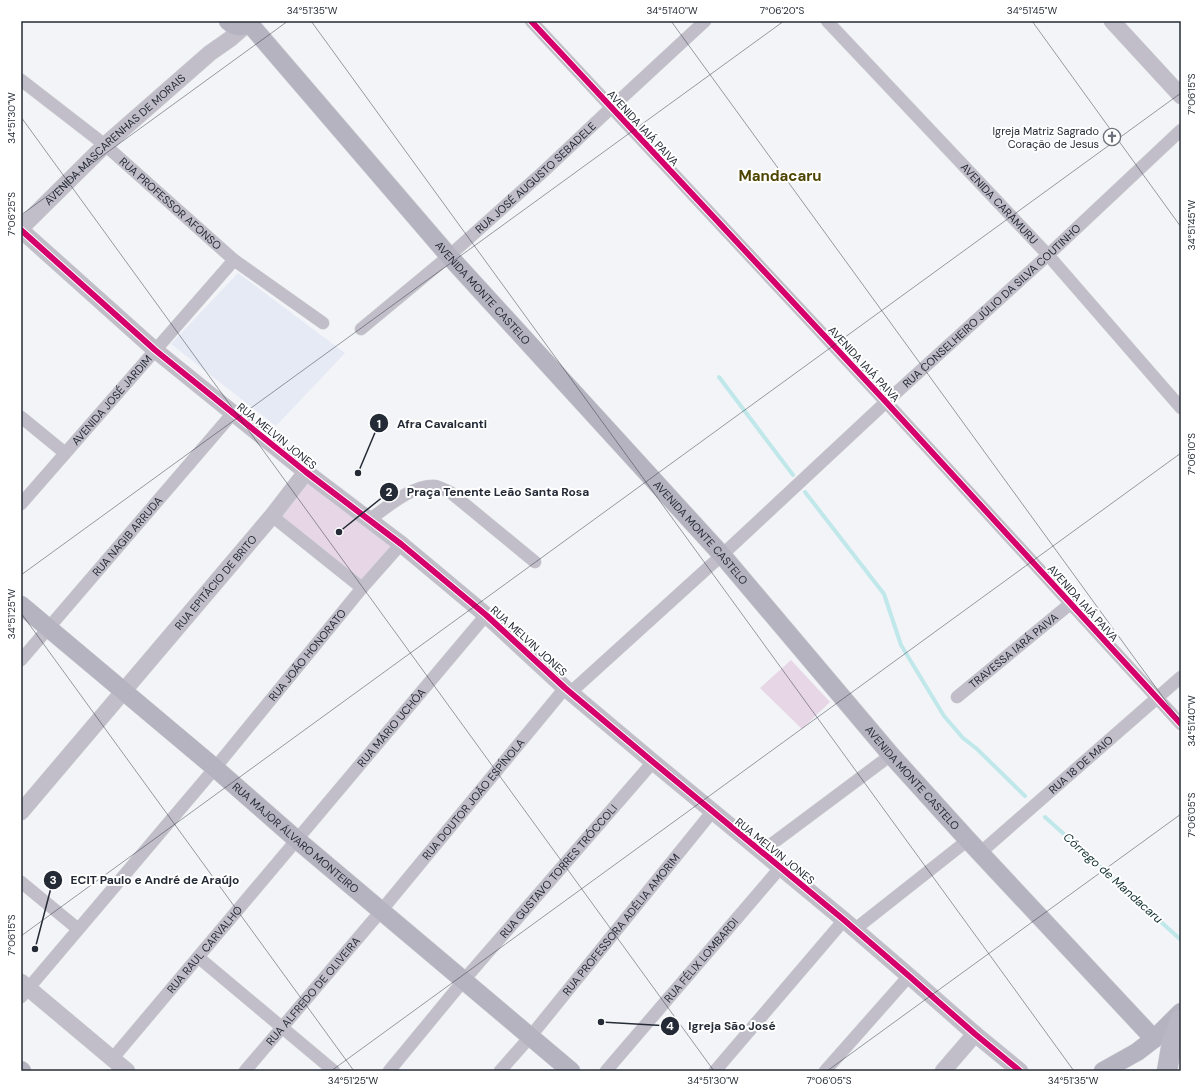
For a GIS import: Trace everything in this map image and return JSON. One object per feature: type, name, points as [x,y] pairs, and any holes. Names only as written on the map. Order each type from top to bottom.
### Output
[{"type":"main road","points":[[228,21],[236,27],[249,23]]},
{"type":"main road","name":"AVENIDA MONTE CASTELO","points":[[249,23],[449,256],[722,556],[891,755],[980,853],[1154,1039]]},
{"type":"main road","name":"RUA MAJOR ÁLVARO MONTEIRO","points":[[21,605],[571,1071]]},
{"type":"main road","points":[[1103,1071],[1137,1052],[1154,1039],[1181,1012]]},
{"type":"main road","points":[[1167,1071],[1172,1042],[1181,1019]]},
{"type":"street","points":[[210,53],[228,21]]},
{"type":"street","name":"AVENIDA IAIÁ PAIVA","points":[[531,21],[610,108],[886,402],[1181,724]]},
{"type":"street","name":"RUA JOSÉ AUGUSTO SEBADELE","points":[[361,329],[449,256],[544,172],[610,108],[705,21]]},
{"type":"street","name":"AVENIDA CARAMURU","points":[[827,21],[1048,255],[1181,408]]},
{"type":"street","points":[[1112,21],[1181,96]]},
{"type":"street","points":[[210,53],[249,23]]},
{"type":"street","name":"AVENIDA MASCARENHAS DE MORAIS","points":[[21,229],[105,145],[210,53]]},
{"type":"street","name":"RUA PROFESSOR AFONSO","points":[[21,80],[105,145],[234,260],[323,323]]},
{"type":"street","name":"RUA CONSELHEIRO JÚLIO DA SILVA COUTINHO","points":[[568,690],[722,556],[886,402],[1048,255],[1181,130]]},
{"type":"street","name":"RUA MELVIN JONES","points":[[21,229],[155,350],[306,472],[401,544],[486,615],[568,690],[712,812],[849,925],[1020,1071]]},
{"type":"street","name":"AVENIDA JOSÉ JARDIM","points":[[21,504],[234,260]]},
{"type":"street","name":"RUA NAGIB ARRUDA","points":[[21,660],[233,413]]},
{"type":"street","points":[[21,417],[65,453]]},
{"type":"street","name":"RUA EPITÁCIO DE BRITO","points":[[21,812],[272,516],[306,472]]},
{"type":"street","points":[[369,520],[406,494],[421,488],[435,486],[450,492],[535,562]]},
{"type":"street","points":[[272,516],[362,588]]},
{"type":"street","name":"RUA JOÃO HONORATO","points":[[24,989],[78,929],[214,768],[362,588],[401,544]]},
{"type":"street","name":"TRAVESSA IARÁ PAIVA","points":[[956,697],[1070,604]]},
{"type":"street","name":"RUA MÁRIO UCHÔA","points":[[296,839],[486,615]]},
{"type":"street","name":"RUA 18 DE MAIO","points":[[980,853],[1181,677]]},
{"type":"street","name":"RUA DOUTOR JOÃO ESPÍNOLA","points":[[381,911],[568,690]]},
{"type":"street","points":[[761,852],[891,755]]},
{"type":"street","name":"RUA GUSTAVO TORRES TRÓCCOLI","points":[[389,1071],[464,980],[653,762]]},
{"type":"street","name":"RUA PROFESSORA ADÉLIA AMORIM","points":[[500,1071],[530,1037],[712,812]]},
{"type":"street","name":"RUA RAUL CARVALHO","points":[[113,1058],[296,839]]},
{"type":"street","points":[[715,1071],[849,925],[968,840]]},
{"type":"street","name":"RUA FÉLIX LOMBARDI","points":[[606,1071],[780,868]]},
{"type":"street","points":[[21,882],[78,929]]},
{"type":"street","name":"RUA ALFREDO DE OLIVEIRA","points":[[245,1071],[381,911]]},
{"type":"street","points":[[198,957],[334,1071]]},
{"type":"street","points":[[825,1071],[909,976]]},
{"type":"street","points":[[24,989],[113,1058],[127,1071]]},
{"type":"street","points":[[944,1071],[975,1034]]},
{"type":"shaded area","points":[[238,273],[345,353],[276,426],[171,344]]},
{"type":"shaded area","points":[[309,474],[401,544],[362,588],[272,516]]},
{"type":"shaded area","points":[[791,660],[830,702],[802,729],[760,688]]},
{"type":"waterway","name":"Córrego de Mandacaru","points":[[719,377],[793,475]]},
{"type":"waterway","name":"Córrego de Mandacaru","points":[[805,492],[884,594],[901,645],[944,716],[963,738],[977,749],[1025,796]]},
{"type":"waterway","name":"Córrego de Mandacaru","points":[[1045,817],[1181,940]]},
{"type":"cycle path","points":[[531,21],[886,402],[1181,724]]},
{"type":"cycle path","points":[[21,230],[155,350],[306,472],[401,544],[486,615],[565,688],[844,920],[975,1034],[1020,1071]]},
{"type":"place","name":"Igreja Matriz Sagrado Coração de Jesus","points":[[1112,137]]},
{"type":"place","name":"Afra Cavalcanti","points":[[358,473]]},
{"type":"place","name":"Praça Tenente Leão Santa Rosa","points":[[339,532]]},
{"type":"place","name":"ECIT Paulo e André de Araújo","points":[[35,949]]},
{"type":"place","name":"Igreja São José","points":[[601,1022]]},
{"type":"district","name":"Mandacaru","points":[[780,176]]}]
